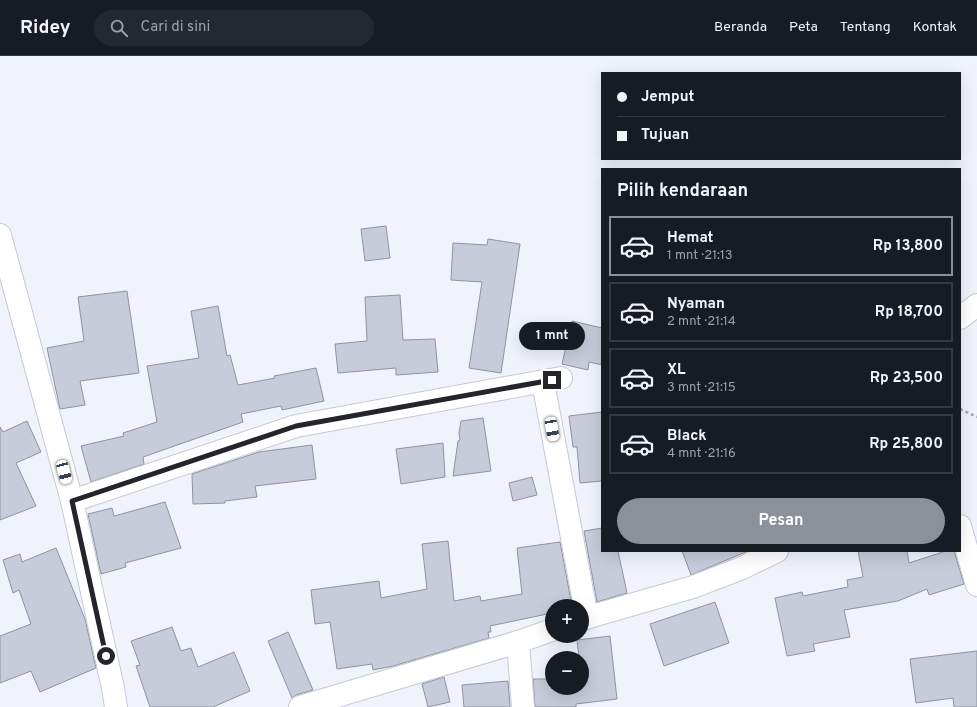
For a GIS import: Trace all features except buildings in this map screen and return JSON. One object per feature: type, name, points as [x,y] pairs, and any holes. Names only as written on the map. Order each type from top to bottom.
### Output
[{"type":"street","points":[[0,235],[72,501],[116,707]]},
{"type":"street","points":[[961,317],[977,305]]},
{"type":"street","points":[[72,501],[296,426],[552,380],[581,599]]},
{"type":"street","points":[[961,529],[977,585]]},
{"type":"street","points":[[589,617],[693,587],[742,568],[775,552]]},
{"type":"street","points":[[300,707],[518,642],[545,632]]},
{"type":"street","points":[[518,642],[523,707]]},
{"type":"path","points":[[961,409],[977,417]]},
{"type":"route","points":[[106,656],[72,501],[296,426],[552,380]]}]
